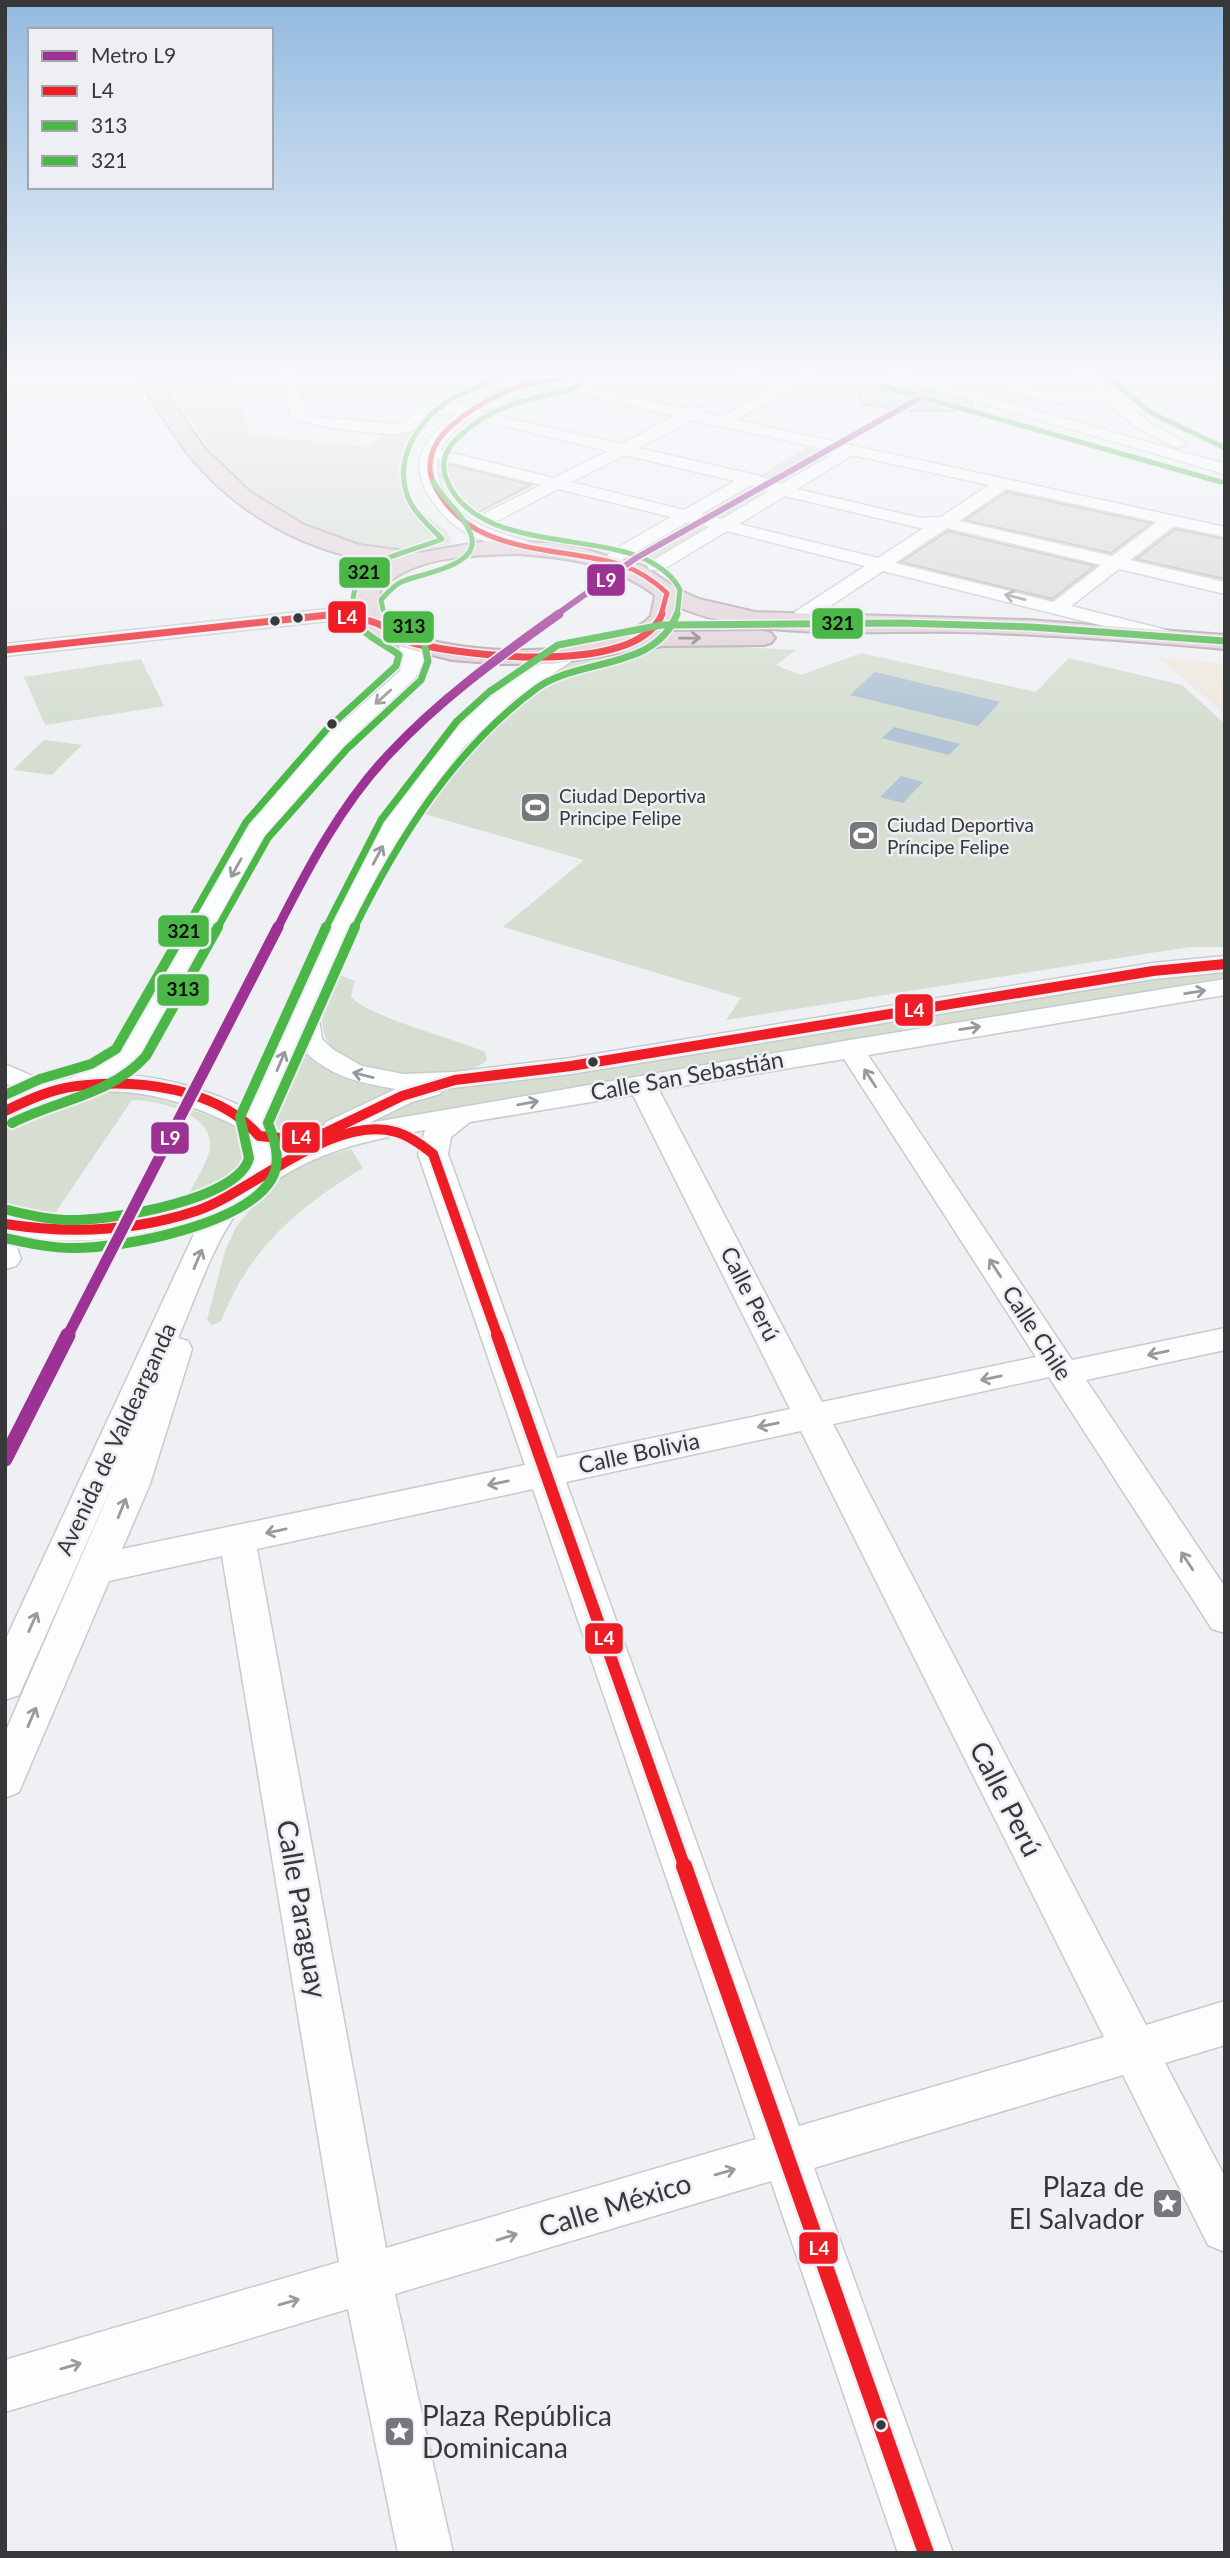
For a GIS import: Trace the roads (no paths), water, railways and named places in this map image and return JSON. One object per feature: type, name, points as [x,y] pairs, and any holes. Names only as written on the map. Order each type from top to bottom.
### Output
[{"type":"highway","points":[[208,492],[257,528],[346,568],[369,593],[370,617],[375,623],[408,642],[499,657],[565,657],[663,639],[899,637],[1044,642],[1225,655]]},
{"type":"highway","points":[[240,492],[258,507],[305,532],[356,553],[382,558],[419,559]]},
{"type":"highway","points":[[369,593],[386,573],[419,559],[450,552],[493,548],[537,549],[577,554],[617,564],[655,581],[667,593],[715,611],[755,619],[837,624],[1076,629],[1225,642]]},
{"type":"highway","points":[[622,645],[639,638],[658,625],[665,612],[667,593]]},
{"type":"street","points":[[422,492],[454,528],[459,541],[450,552]]},
{"type":"street","points":[[436,492],[462,523],[498,541],[537,549]]},
{"type":"street","points":[[493,516],[539,492]]},
{"type":"street","points":[[585,492],[1176,638]]},
{"type":"street","points":[[616,556],[727,492]]},
{"type":"street","points":[[656,566],[781,492]]},
{"type":"street","points":[[790,492],[920,523],[949,520],[990,492]]},
{"type":"street","points":[[1046,492],[1225,532]]},
{"type":"street","points":[[1067,492],[1225,526]]},
{"type":"street","points":[[1058,607],[1171,520]]},
{"type":"street","points":[[802,616],[942,522],[1225,588]]},
{"type":"street","points":[[328,615],[369,593]]},
{"type":"street","points":[[5,650],[328,615],[375,623]]},
{"type":"street","points":[[80,1084],[123,1063],[134,1049],[257,830],[337,739],[408,674],[415,663],[414,652],[408,642]]},
{"type":"street","points":[[245,1187],[264,1154],[256,1130],[304,1008],[354,899],[392,828],[467,731],[497,703],[565,657]]},
{"type":"street","name":"Calle San Sebastián","points":[[455,1080],[571,1066],[1153,971],[1225,964]]},
{"type":"street","name":"Calle San Sebastián","points":[[5,1224],[39,1232],[82,1234],[162,1221],[245,1187],[300,1153],[329,1142],[386,1129],[850,1048],[1225,987]]},
{"type":"street","points":[[304,1008],[309,1041],[338,1066],[364,1075],[404,1082],[455,1080]]},
{"type":"street","points":[[898,1013],[914,1018],[920,1024],[920,1030],[913,1038]]},
{"type":"street","name":"Calle Chile","points":[[850,1048],[1225,1618]]},
{"type":"street","points":[[5,1072],[27,1084],[51,1090]]},
{"type":"street","points":[[6,1110],[51,1090],[80,1084],[146,1085],[212,1104],[256,1130],[292,1139],[325,1133],[402,1096],[455,1080]]},
{"type":"street","name":"Calle Perú","points":[[642,1084],[1134,2050]]},
{"type":"street","points":[[461,1115],[437,1133],[433,1154],[926,2553]]},
{"type":"street","points":[[386,1129],[414,1139],[433,1154]]},
{"type":"street","name":"Avenida de Valdearganda","points":[[5,1684],[213,1224],[245,1187]]},
{"type":"street","points":[[5,1252],[5,1259]]},
{"type":"street","points":[[5,1780],[132,1484],[184,1326],[183,1292]]},
{"type":"street","name":"Calle Bolivia","points":[[97,1569],[811,1416],[1225,1339]]},
{"type":"street","name":"Calle Paraguay","points":[[237,1539],[367,2279]]},
{"type":"street","name":"Calle México","points":[[5,2386],[1225,2023]]},
{"type":"street","points":[[1134,2050],[1225,2228]]},
{"type":"street","points":[[367,2279],[426,2553]]},
{"type":"water","points":[[875,672],[1000,702],[978,726],[850,695]]},
{"type":"water","points":[[894,727],[960,744],[949,755],[882,738]]},
{"type":"water","points":[[901,776],[923,782],[903,803],[880,797]]},
{"type":"metro line","name":"L9","points":[[5,1459],[289,905],[338,821],[364,785],[389,754],[467,680],[636,558],[752,492]]},
{"type":"place","name":"Ciudad Deportiva Principe Felipe","points":[[536,807]]},
{"type":"place","name":"Ciudad Deportiva Príncipe Felipe","points":[[864,836]]},
{"type":"place","name":"Plaza de El Salvador","points":[[1167,2203]]},
{"type":"place","name":"Plaza República Dominicana","points":[[399,2432]]}]
